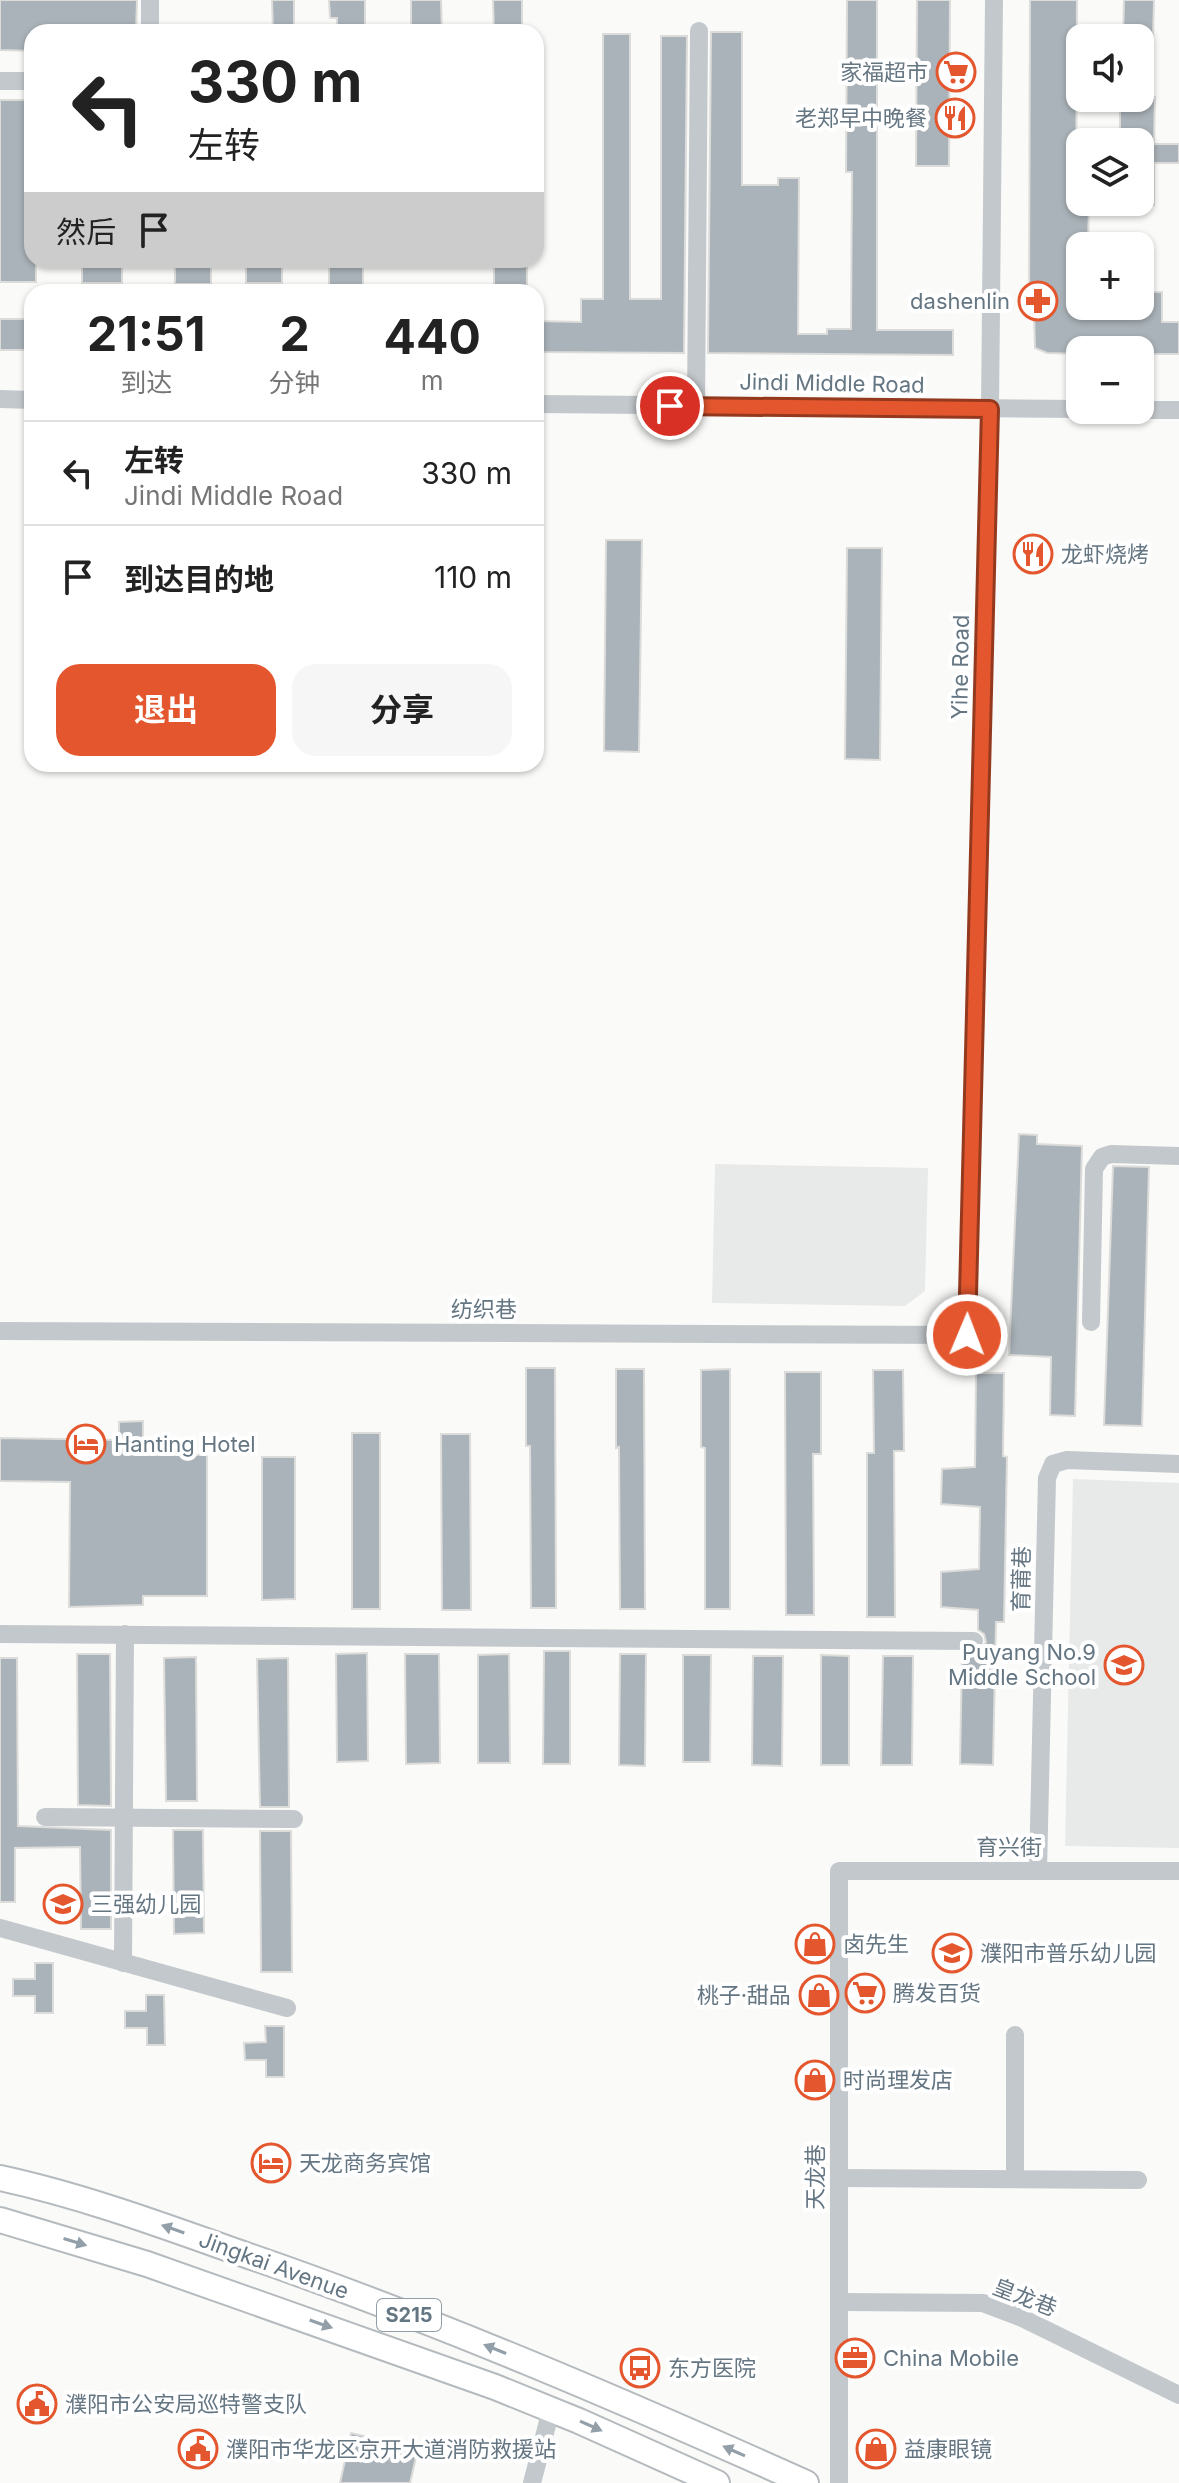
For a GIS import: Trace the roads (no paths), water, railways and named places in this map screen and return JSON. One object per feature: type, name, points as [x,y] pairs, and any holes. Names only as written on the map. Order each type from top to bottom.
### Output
[{"type":"main road","name":"Jingkai Avenue","points":[[0,2178],[159,2224],[336,2286],[594,2389],[806,2483]]},
{"type":"main road","name":"Jingkai Avenue","points":[[0,2220],[161,2269],[388,2348],[551,2410],[717,2483]]},
{"type":"street","points":[[150,0],[150,24]]},
{"type":"street","name":"Yihe Road","points":[[967,1335],[990,409],[994,0]]},
{"type":"street","points":[[696,406],[699,31]]},
{"type":"street","points":[[0,81],[24,81]]},
{"type":"street","points":[[0,399],[24,400]]},
{"type":"street","name":"Jindi Middle Road","points":[[544,404],[1066,409]]},
{"type":"street","points":[[1154,410],[1179,410]]},
{"type":"street","points":[[1091,1322],[1094,1169],[1102,1157],[1111,1154],[1179,1156]]},
{"type":"street","name":"纺织巷","points":[[0,1331],[967,1335]]},
{"type":"street","name":"育莆巷","points":[[1038,1871],[1047,1478],[1053,1464],[1067,1460],[1179,1464]]},
{"type":"street","points":[[0,1634],[974,1641]]},
{"type":"street","points":[[123,1963],[125,1634]]},
{"type":"street","points":[[45,1817],[294,1819]]},
{"type":"street","name":"育兴街","points":[[839,1871],[1179,1871]]},
{"type":"street","name":"天龙巷","points":[[839,1871],[839,2483]]},
{"type":"street","points":[[0,1928],[287,2008]]},
{"type":"street","points":[[1015,2035],[1015,2179]]},
{"type":"street","points":[[839,2178],[1138,2180]]},
{"type":"street","name":"皇龙巷","points":[[840,2302],[983,2303],[1022,2318],[1179,2395]]},
{"type":"street","points":[[532,2483],[551,2410]]},
{"type":"place","name":"家福超市","points":[[956,72]]},
{"type":"place","name":"老郑早中晚餐","points":[[955,118]]},
{"type":"place","name":"dashenlin","points":[[1038,301]]},
{"type":"place","name":"龙虾烧烤","points":[[1033,554]]},
{"type":"place","name":"Hanting Hotel","points":[[86,1444]]},
{"type":"place","name":"Puyang No.9 Middle School","points":[[1124,1665]]},
{"type":"place","name":"三强幼儿园","points":[[63,1904]]},
{"type":"place","name":"卤先生","points":[[815,1944]]},
{"type":"place","name":"濮阳市普乐幼儿园","points":[[952,1953]]},
{"type":"place","name":"腾发百货","points":[[865,1993]]},
{"type":"place","name":"桃子·甜品","points":[[819,1995]]},
{"type":"place","name":"时尚理发店","points":[[815,2080]]},
{"type":"place","name":"天龙商务宾馆","points":[[271,2163]]},
{"type":"place","name":"China Mobile","points":[[855,2358]]},
{"type":"place","name":"东方医院","points":[[640,2368]]},
{"type":"place","name":"濮阳市公安局巡特警支队","points":[[37,2404]]},
{"type":"place","name":"濮阳市华龙区京开大道消防救援站","points":[[198,2449]]},
{"type":"place","name":"益康眼镜","points":[[876,2449]]}]
